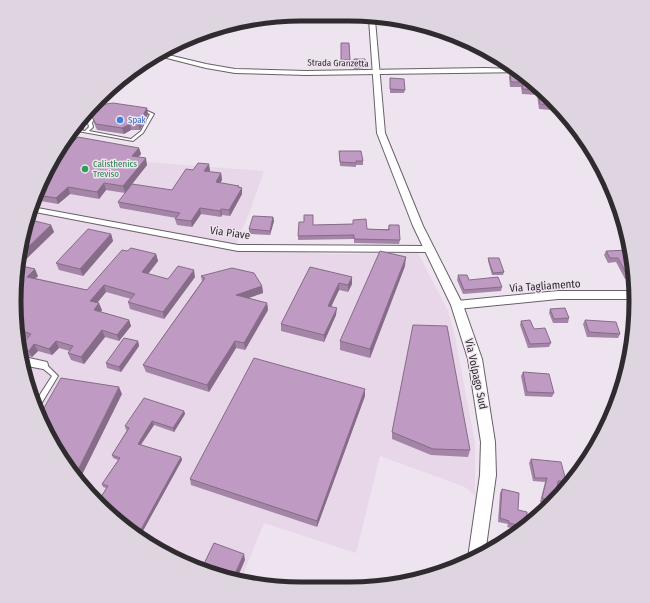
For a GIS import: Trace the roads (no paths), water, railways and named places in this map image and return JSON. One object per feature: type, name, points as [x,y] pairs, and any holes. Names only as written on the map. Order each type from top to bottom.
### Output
[{"type":"street","name":"Via Volpago Sud","points":[[372,22],[381,134],[408,203],[457,305],[475,359],[488,442],[488,475],[477,551]]},
{"type":"street","name":"Strada Granzetta","points":[[166,56],[234,71],[376,73],[461,69],[508,71]]},
{"type":"street","name":"Via Piave","points":[[36,210],[238,248],[429,249]]},
{"type":"street","name":"Via Tagliamento","points":[[457,305],[558,295],[629,295]]},
{"type":"street","points":[[28,361],[43,365]]},
{"type":"lane","points":[[81,129],[86,132],[132,140],[142,132],[152,114],[149,111],[135,109]]},
{"type":"lane","points":[[86,132],[91,127],[90,123],[92,116],[102,110]]},
{"type":"lane","points":[[39,402],[55,376],[43,365]]},
{"type":"place","name":"Spak","points":[[120,120]]},
{"type":"place","name":"Calisthenics Treviso","points":[[85,169]]}]
